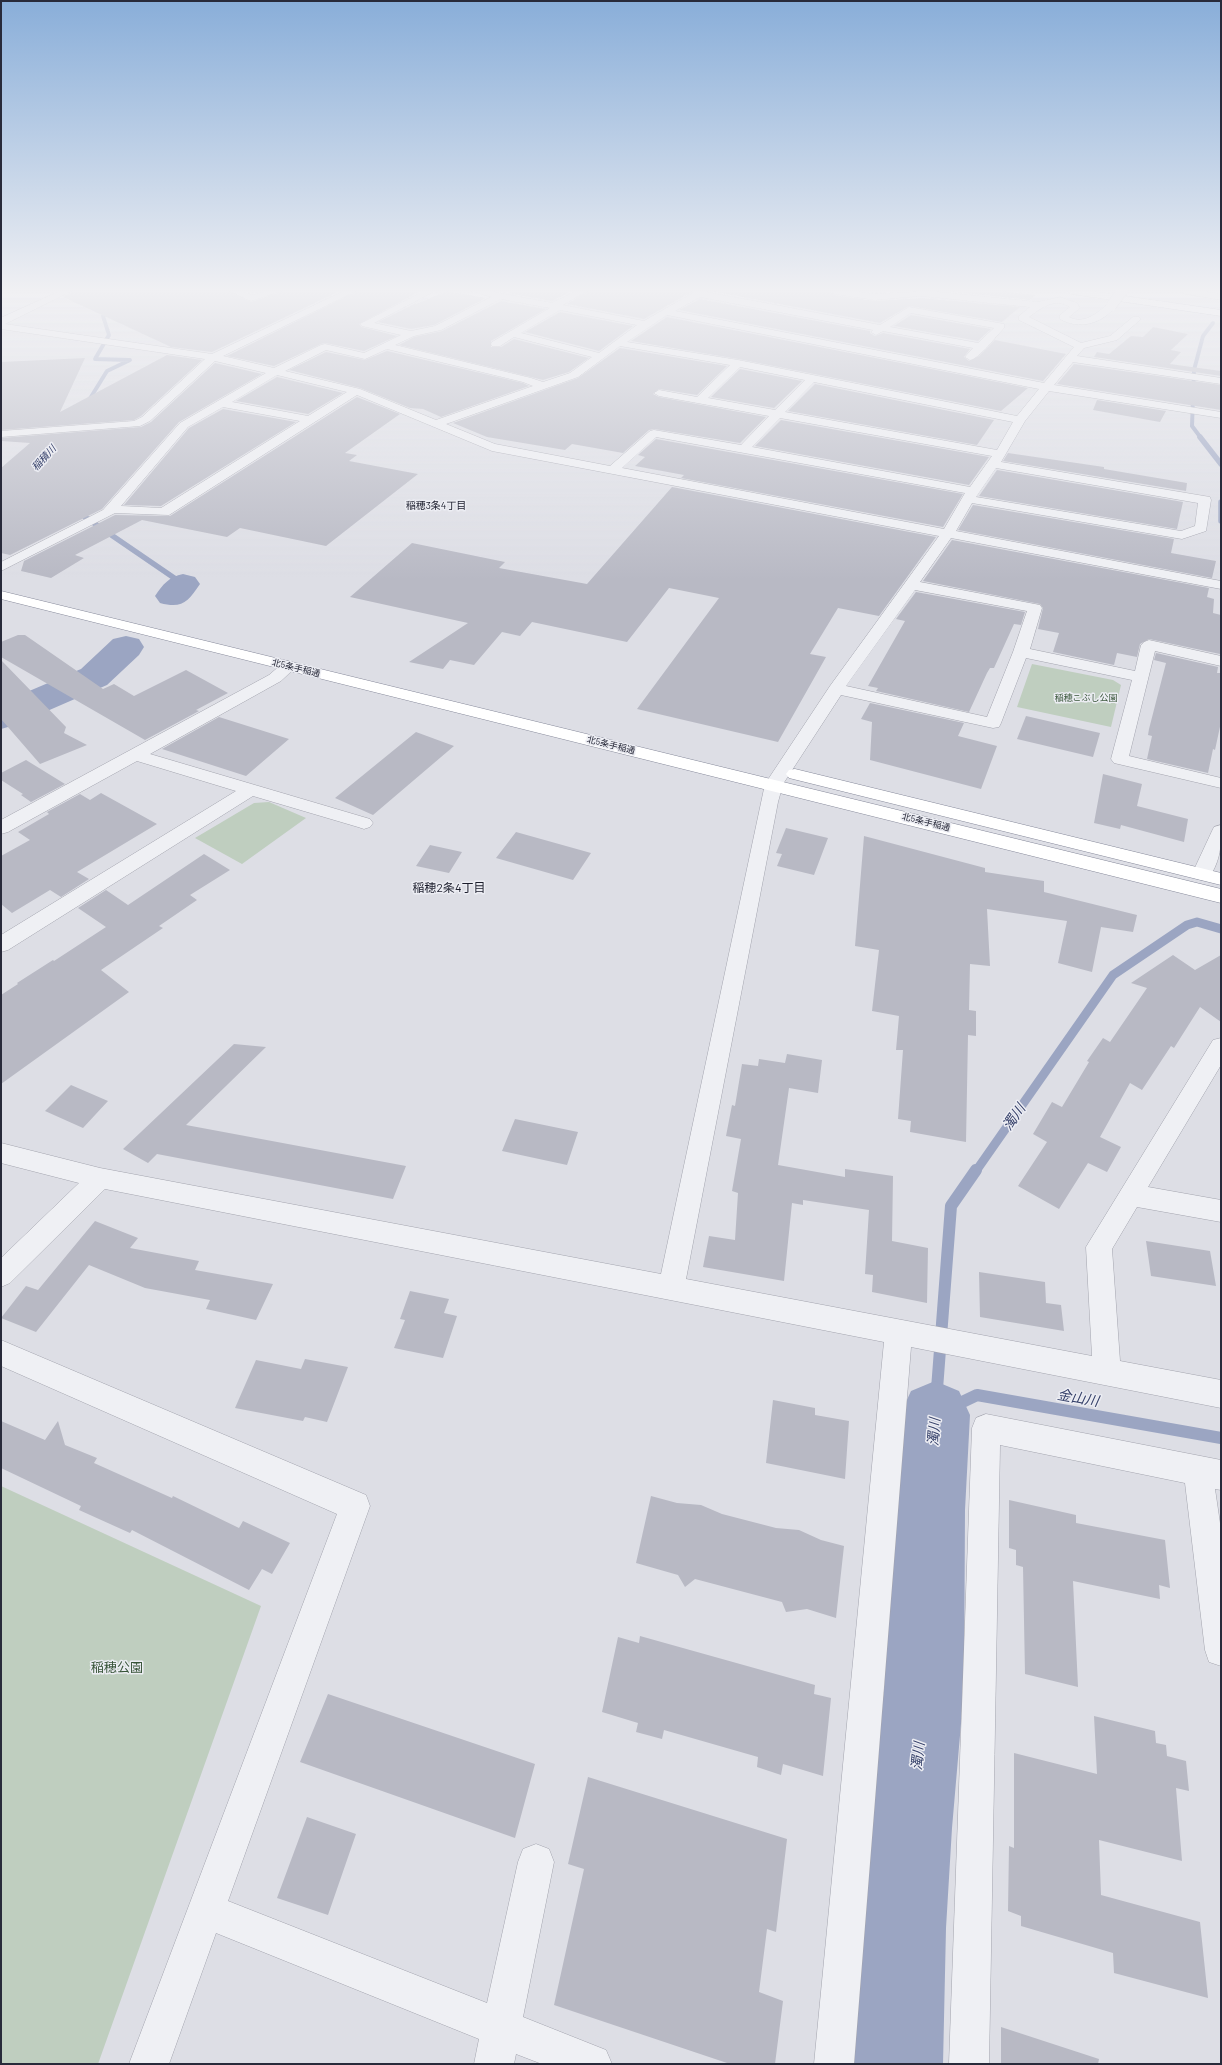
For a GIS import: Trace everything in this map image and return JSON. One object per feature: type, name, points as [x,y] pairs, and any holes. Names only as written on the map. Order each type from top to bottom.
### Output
[{"type":"highway","name":"北5条手稲通","points":[[1,581],[778,778],[1221,896]]},
{"type":"highway","name":"北5条手稲通","points":[[1,595],[289,666],[1221,879]]},
{"type":"street","points":[[1,434],[136,424],[146,419],[180,387]]},
{"type":"street","points":[[1,567],[111,511],[184,425],[248,387]]},
{"type":"street","points":[[341,387],[356,391],[492,447],[1221,585]]},
{"type":"street","points":[[435,424],[539,387]]},
{"type":"street","points":[[700,400],[713,387]]},
{"type":"street","points":[[744,449],[803,387]]},
{"type":"street","points":[[858,387],[1020,420]]},
{"type":"street","points":[[671,1289],[767,810],[778,778],[836,689],[948,533],[971,495],[997,459],[1020,420],[1046,387]]},
{"type":"street","points":[[1048,387],[1221,415]]},
{"type":"street","points":[[111,511],[164,512],[356,391]]},
{"type":"street","points":[[613,469],[654,433],[744,449],[971,495],[1182,535],[1201,528],[1205,500],[777,414],[659,393]]},
{"type":"street","points":[[221,403],[311,420]]},
{"type":"street","points":[[836,689],[994,724],[1021,652],[1035,608],[911,585]]},
{"type":"street","points":[[1221,661],[1149,645],[1120,759],[1221,782]]},
{"type":"street","points":[[1021,652],[1142,677]]},
{"type":"street","points":[[1,828],[133,754],[275,678],[289,666]]},
{"type":"street","points":[[133,754],[364,823]]},
{"type":"street","points":[[1,945],[251,789]]},
{"type":"street","points":[[1202,874],[1221,831]]},
{"type":"street","points":[[1108,1373],[1099,1247],[1217,1059]]},
{"type":"street","points":[[1,1153],[100,1178],[1221,1394]]},
{"type":"street","points":[[1,1275],[100,1178]]},
{"type":"street","points":[[1131,1195],[1221,1212]]},
{"type":"street","points":[[834,2064],[912,1335]]},
{"type":"street","points":[[1,1353],[355,1506],[207,1911],[149,2064]]},
{"type":"street","points":[[969,2064],[986,1428],[1209,1472],[1221,1650]]},
{"type":"street","points":[[498,2047],[536,1862]]},
{"type":"street","points":[[207,1911],[498,2047],[592,2064]]},
{"type":"green space","name":"稲穂こぶし公園","points":[[1032,664],[1113,680],[1121,685],[1111,727],[1017,707]]},
{"type":"green space","points":[[269,802],[306,818],[242,864],[195,838],[254,803]]},
{"type":"green space","name":"稲穂公園","points":[[1,1486],[261,1606],[98,2064],[1,2064]]},
{"type":"building","points":[[1,387],[71,387],[60,412],[106,387],[172,387],[141,416],[134,420],[1,430]]},
{"type":"building","points":[[189,387],[239,387],[179,422],[102,509],[10,555],[1,553],[1,468],[30,443],[1,441],[1,438],[141,427],[151,422]]},
{"type":"building","points":[[259,387],[320,387],[343,393],[308,414],[236,401]]},
{"type":"building","points":[[358,387],[525,387],[441,417],[423,409],[410,408]]},
{"type":"building","points":[[552,387],[705,387],[697,395],[659,389],[653,394],[659,397],[766,417],[740,443],[654,429],[649,430],[623,453],[572,444],[565,450],[487,437],[453,423]]},
{"type":"building","points":[[721,387],[795,387],[774,408],[711,397]]},
{"type":"building","points":[[812,387],[832,387],[994,420],[977,445],[788,411]]},
{"type":"building","points":[[881,387],[1028,388],[1001,411]]},
{"type":"building","points":[[1078,387],[1221,387],[1221,410]]},
{"type":"building","points":[[357,397],[400,414],[345,453],[357,455],[349,461],[418,474],[326,546],[240,528],[227,537],[142,520],[75,555],[84,558],[51,578],[21,571],[24,561],[115,515],[170,516]]},
{"type":"building","points":[[1097,400],[1166,411],[1160,422],[1093,410]]},
{"type":"building","points":[[223,409],[296,422],[161,506],[124,505],[189,428]]},
{"type":"building","points":[[781,420],[989,457],[969,485],[755,446]]},
{"type":"building","points":[[656,439],[963,494],[943,527],[681,478],[684,475],[635,466],[645,457],[638,455]]},
{"type":"building","points":[[1008,453],[1104,467],[1104,469],[1187,483],[1186,491],[1003,461]]},
{"type":"building","points":[[997,470],[1183,502],[1177,529],[979,496]]},
{"type":"building","points":[[672,487],[936,537],[879,616],[838,608],[810,654],[826,657],[778,742],[637,709],[719,598],[669,588],[627,642],[532,622],[520,636],[502,632],[474,665],[450,660],[443,669],[409,662],[468,623],[350,597],[412,543],[505,562],[499,568],[587,584]]},
{"type":"building","points":[[973,505],[1174,539],[1171,553],[1216,561],[1212,578],[958,530]]},
{"type":"building","points":[[952,540],[1209,588],[1207,597],[1214,599],[1213,613],[1221,615],[1220,654],[1149,639],[1140,644],[1137,657],[1117,653],[1114,665],[1053,652],[1059,633],[1038,629],[1043,608],[1040,604],[923,581]]},
{"type":"building","points":[[916,592],[1025,612],[1021,625],[1014,624],[994,668],[990,668],[987,673],[969,712],[876,691],[878,688],[868,686],[905,621],[896,619]]},
{"type":"building","points":[[18,635],[25,635],[103,689],[114,684],[134,696],[186,670],[228,693],[196,710],[199,711],[145,740],[1,657],[1,642]]},
{"type":"building","points":[[1156,653],[1218,667],[1217,673],[1221,673],[1221,722],[1208,773],[1147,759],[1152,736],[1148,735],[1149,729],[1166,663],[1154,660]]},
{"type":"building","points":[[1,660],[66,727],[64,733],[87,745],[40,764],[1,719]]},
{"type":"building","points":[[870,703],[964,723],[958,736],[997,746],[981,789],[870,760],[872,722],[861,719]]},
{"type":"building","points":[[1026,716],[1100,733],[1093,757],[1017,739]]},
{"type":"building","points":[[219,717],[289,739],[246,776],[162,749]]},
{"type":"building","points":[[416,732],[454,746],[373,815],[335,798]]},
{"type":"building","points":[[26,760],[65,784],[31,802],[21,795],[23,794],[1,780],[1,773]]},
{"type":"building","points":[[1103,774],[1142,784],[1137,806],[1188,819],[1184,842],[1121,825],[1120,829],[1094,823]]},
{"type":"building","points":[[101,793],[157,824],[77,872],[89,879],[61,897],[50,890],[12,913],[1,904],[1,856],[30,840],[18,832],[49,814],[47,812],[80,794],[90,800]]},
{"type":"building","points":[[786,828],[828,838],[814,875],[777,866],[782,854],[776,853]]},
{"type":"building","points":[[516,832],[591,853],[573,880],[496,858]]},
{"type":"building","points":[[864,836],[985,868],[985,872],[1044,881],[1044,892],[1137,915],[1133,932],[1101,927],[1092,972],[1058,963],[1067,921],[987,909],[990,966],[970,964],[969,1010],[976,1011],[976,1036],[968,1035],[966,1142],[910,1132],[911,1121],[898,1119],[903,1050],[896,1050],[899,1016],[872,1011],[879,950],[855,946]]},
{"type":"building","points":[[430,845],[462,852],[449,873],[416,866]]},
{"type":"building","points":[[204,854],[230,870],[190,895],[197,900],[159,926],[163,928],[101,970],[129,992],[1,1084],[1,995],[18,984],[17,983],[106,927],[78,908],[106,890],[128,905]]},
{"type":"building","points":[[1173,955],[1195,970],[1221,955],[1221,1022],[1200,1007],[1174,1048],[1171,1046],[1142,1090],[1130,1083],[1100,1137],[1121,1147],[1107,1172],[1088,1163],[1059,1209],[1018,1186],[1047,1142],[1033,1134],[1052,1102],[1062,1107],[1089,1062],[1087,1061],[1103,1038],[1110,1042],[1147,988],[1131,983]]},
{"type":"building","points":[[234,1044],[266,1047],[186,1125],[406,1166],[393,1199],[157,1154],[148,1163],[123,1149]]},
{"type":"building","points":[[787,1054],[822,1060],[818,1093],[789,1088],[778,1165],[845,1177],[845,1169],[893,1176],[892,1241],[928,1248],[927,1303],[872,1292],[873,1275],[865,1274],[869,1210],[803,1200],[803,1205],[792,1203],[784,1281],[703,1267],[709,1236],[735,1240],[738,1193],[732,1191],[741,1139],[726,1136],[732,1105],[735,1106],[742,1064],[758,1066],[759,1059],[785,1063]]},
{"type":"building","points":[[71,1085],[108,1101],[83,1128],[45,1111]]},
{"type":"building","points":[[515,1119],[578,1132],[567,1165],[502,1151]]},
{"type":"building","points":[[95,1221],[138,1238],[130,1248],[199,1261],[195,1270],[273,1284],[256,1320],[206,1309],[210,1300],[145,1288],[89,1265],[36,1332],[1,1318],[26,1286],[38,1290]]},
{"type":"building","points":[[1146,1241],[1210,1251],[1216,1286],[1151,1276]]},
{"type":"building","points":[[979,1272],[1045,1282],[1046,1303],[1061,1305],[1064,1331],[980,1317]]},
{"type":"building","points":[[410,1291],[449,1299],[444,1313],[457,1316],[443,1358],[394,1348],[405,1320],[400,1319]]},
{"type":"building","points":[[305,1359],[348,1367],[327,1422],[305,1417],[303,1421],[235,1408],[256,1360],[301,1369]]},
{"type":"building","points":[[773,1400],[815,1408],[815,1415],[849,1421],[845,1479],[766,1463]]},
{"type":"building","points":[[1,1421],[45,1440],[58,1421],[65,1445],[97,1458],[94,1463],[172,1498],[173,1496],[239,1528],[243,1521],[290,1543],[272,1574],[262,1569],[249,1590],[132,1530],[130,1533],[79,1510],[81,1506],[1,1468]]},
{"type":"building","points":[[651,1496],[677,1503],[701,1505],[722,1514],[776,1528],[799,1530],[821,1540],[844,1546],[836,1618],[807,1609],[786,1612],[782,1602],[695,1579],[685,1587],[678,1575],[636,1563]]},
{"type":"building","points":[[1009,1500],[1076,1515],[1076,1523],[1165,1540],[1170,1588],[1159,1585],[1160,1599],[1073,1581],[1078,1687],[1025,1674],[1023,1567],[1016,1565],[1016,1550],[1009,1548]]},
{"type":"building","points":[[640,1636],[815,1685],[814,1694],[831,1698],[823,1776],[783,1764],[781,1775],[757,1767],[758,1757],[664,1730],[662,1739],[636,1732],[638,1723],[602,1712],[618,1637],[639,1643]]},
{"type":"building","points":[[328,1694],[535,1764],[515,1838],[300,1762]]},
{"type":"building","points":[[1094,1716],[1155,1731],[1156,1743],[1166,1745],[1167,1756],[1186,1761],[1189,1791],[1176,1788],[1182,1861],[1099,1840],[1101,1895],[1200,1922],[1208,1998],[1114,1973],[1113,1953],[1021,1926],[1021,1916],[1008,1911],[1009,1846],[1014,1848],[1014,1753],[1097,1774]]},
{"type":"building","points":[[588,1777],[787,1839],[776,1932],[767,1929],[759,1992],[783,2001],[775,2064],[730,2064],[554,2005],[584,1869],[568,1864]]},
{"type":"building","points":[[307,1817],[356,1834],[328,1915],[277,1898]]},
{"type":"building","points":[[1001,2027],[1099,2059],[1098,2064],[1001,2064]]},
{"type":"waterway","name":"稲積川","points":[[86,405],[97,387]]},
{"type":"waterway","name":"濁川","points":[[1193,387],[1192,426],[1201,438]]},
{"type":"waterway","name":"濁川","points":[[1200,437],[1221,464]]},
{"type":"waterway","name":"濁川","points":[[1221,502],[1221,521]]},
{"type":"waterway","name":"稲積川","points":[[85,517],[183,584]]},
{"type":"waterway","name":"稲積川","points":[[172,596],[183,584]]},
{"type":"waterway","name":"稲積川","points":[[1,717],[94,677],[126,647]]},
{"type":"waterway","name":"濁川","points":[[976,1171],[1113,975],[1187,925],[1197,922],[1221,929]]},
{"type":"waterway","name":"金山川","points":[[976,1170],[951,1206],[935,1415],[977,1395],[1221,1438]]},
{"type":"waterway","name":"濁川","points":[[895,2064],[901,1928],[909,1828],[924,1689],[928,1510],[935,1415]]},
{"type":"district","name":"稲穂3条4丁目","points":[[436,506]]},
{"type":"district","name":"稲穂2条4丁目","points":[[449,888]]}]
